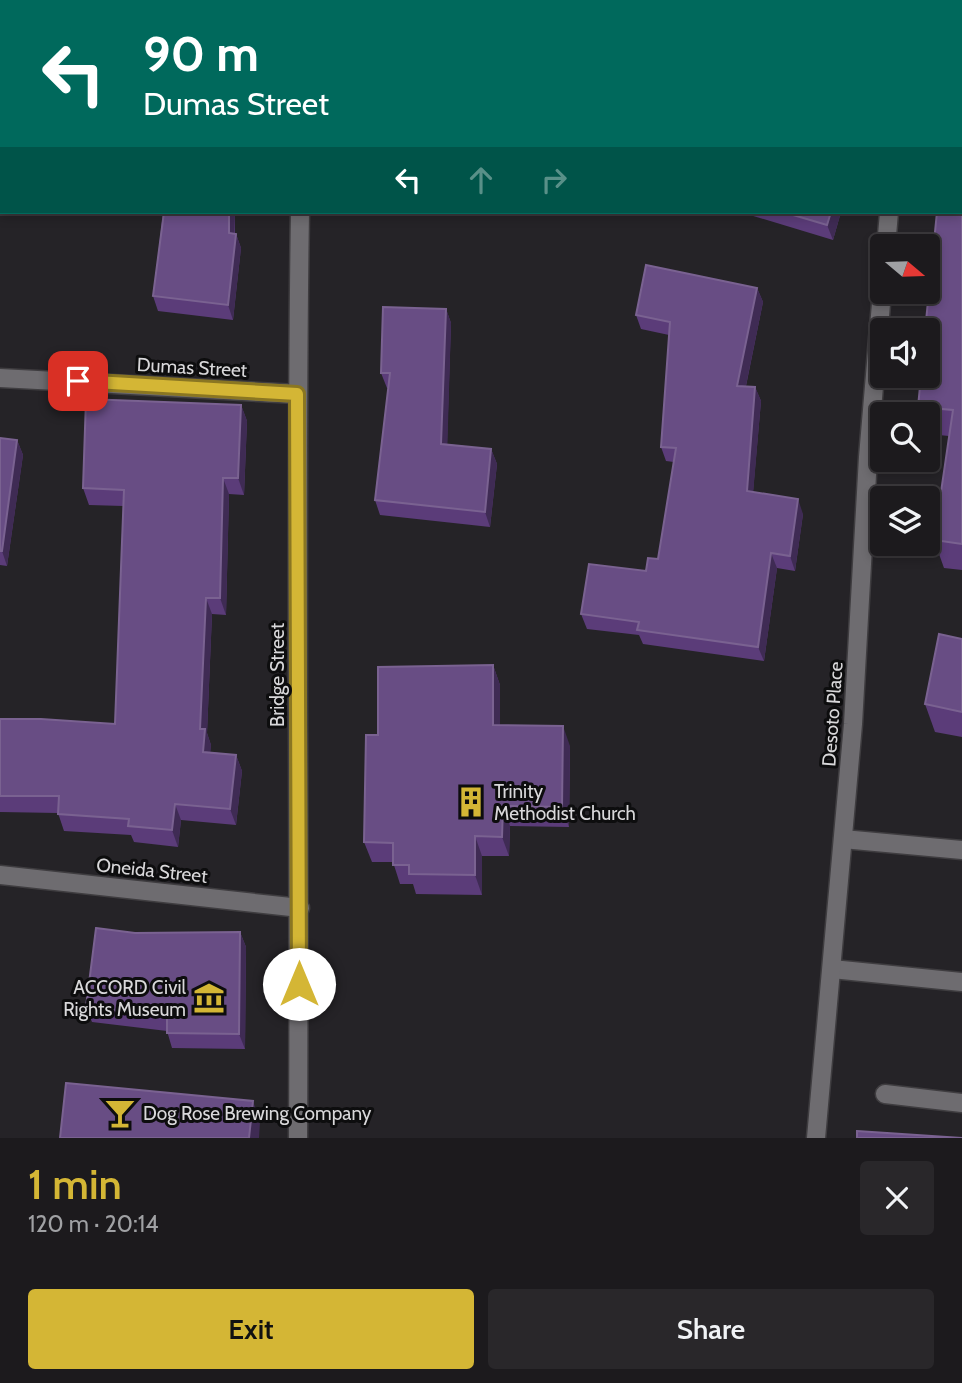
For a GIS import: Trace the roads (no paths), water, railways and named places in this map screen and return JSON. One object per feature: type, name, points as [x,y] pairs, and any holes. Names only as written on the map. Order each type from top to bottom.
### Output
[{"type":"street","name":"Bridge Street","points":[[298,1138],[300,908],[297,394],[300,214]]},
{"type":"street","points":[[887,234],[889,214]]},
{"type":"street","name":"Desoto Place","points":[[816,1138],[853,724],[868,457],[881,304]]},
{"type":"street","name":"Dumas Street","points":[[0,378],[297,394]]},
{"type":"street","points":[[843,839],[962,850]]},
{"type":"street","name":"Oneida Street","points":[[0,875],[300,908]]},
{"type":"street","points":[[832,969],[962,982]]},
{"type":"street","points":[[885,1094],[962,1103]]},
{"type":"place","name":"Trinity Methodist Church","points":[[471,802]]},
{"type":"place","name":"ACCORD Civil Rights Museum","points":[[209,998]]},
{"type":"place","name":"Dog Rose Brewing Company","points":[[120,1113]]}]
